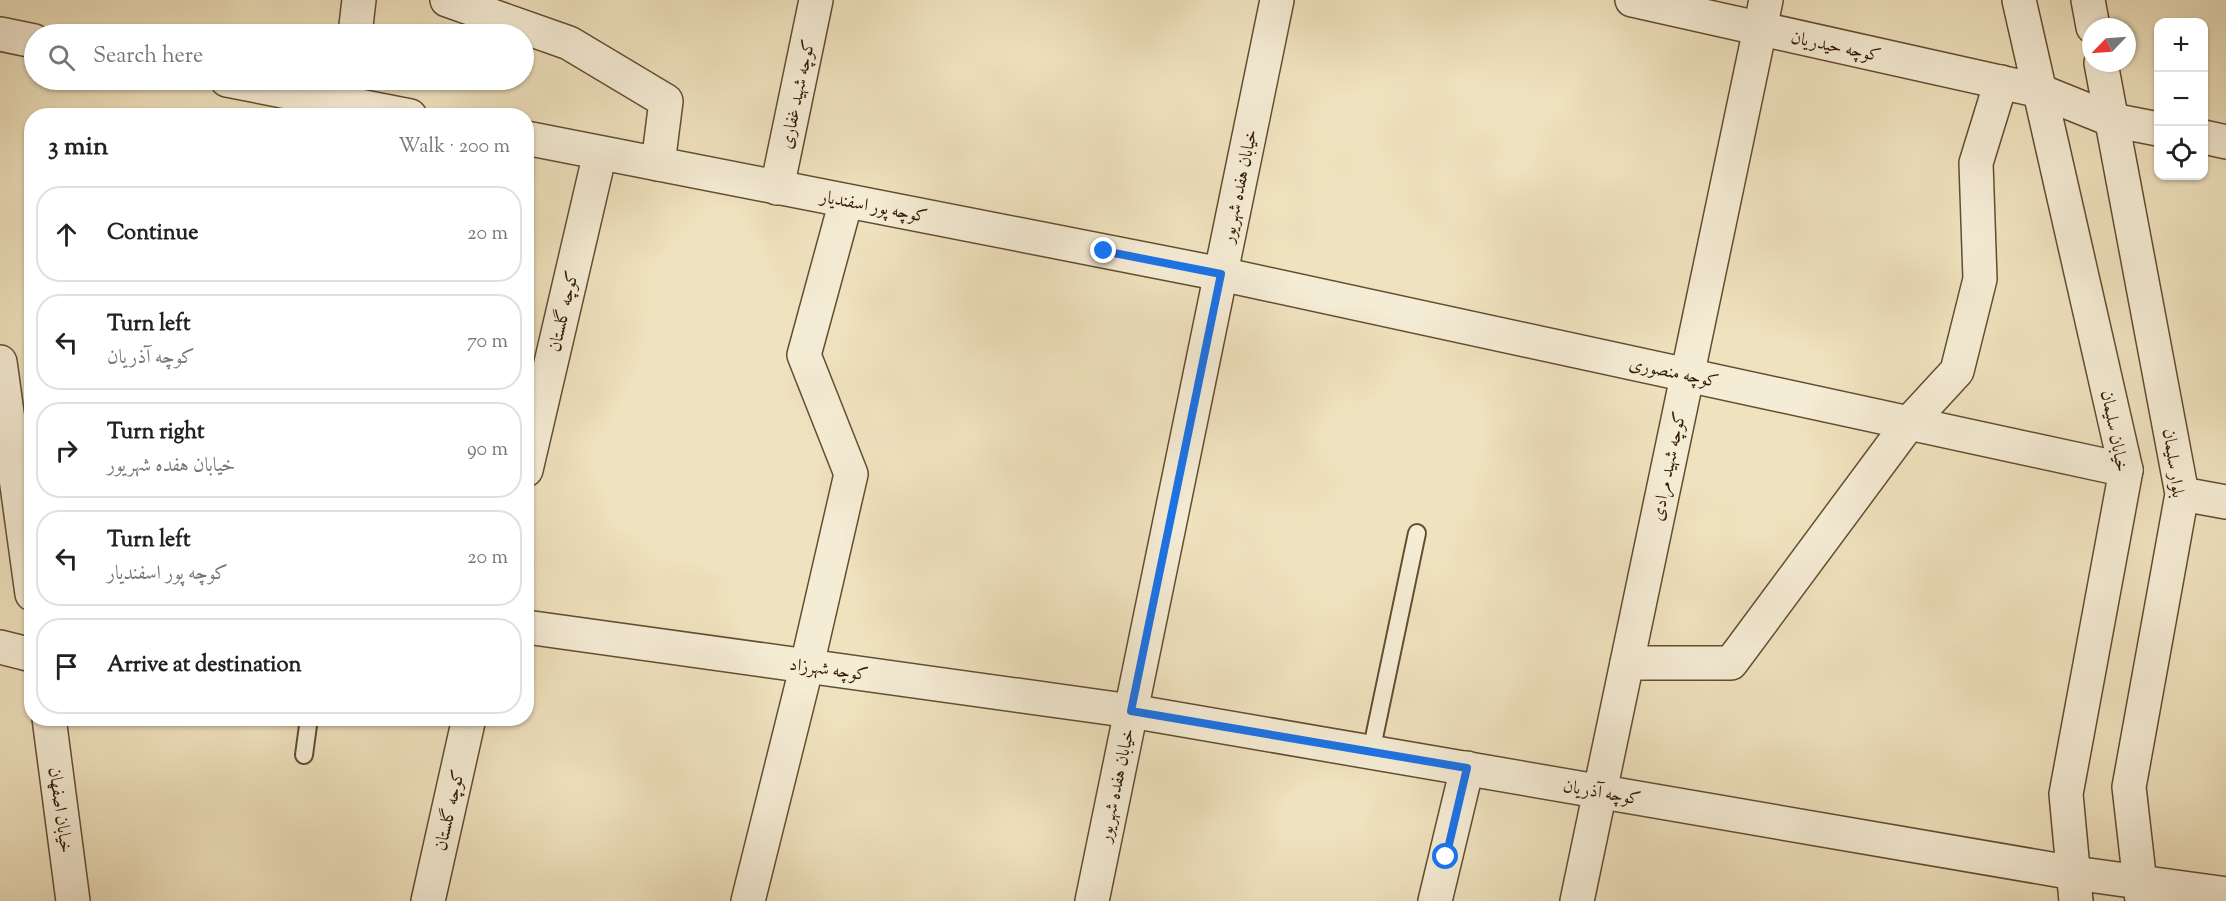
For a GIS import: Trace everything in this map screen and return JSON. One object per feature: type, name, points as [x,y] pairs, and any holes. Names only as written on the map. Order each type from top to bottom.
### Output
[{"type":"street","points":[[356,24],[360,0]]},
{"type":"street","points":[[447,0],[515,24]]},
{"type":"street","name":"کوچه شهید غفاری","points":[[777,188],[816,0]]},
{"type":"street","name":"خیابان هفده شهریور","points":[[1092,901],[1277,0]]},
{"type":"street","name":"کوچه حیدریان","points":[[1632,0],[1763,15],[2040,91],[2112,120],[2154,128]]},
{"type":"street","name":"خیابان سلیمان","points":[[2019,0],[2126,470],[2066,794],[2075,887]]},
{"type":"street","points":[[2088,0],[2091,18]]},
{"type":"street","name":"کوچه شهید مرادی","points":[[1577,901],[1763,15]]},
{"type":"street","points":[[534,31],[569,43],[666,101],[658,164]]},
{"type":"street","points":[[0,34],[24,39]]},
{"type":"street","name":"بلوار سلیمان","points":[[2103,72],[2182,494],[2129,787],[2143,895]]},
{"type":"street","points":[[1627,663],[1731,663],[1910,423],[1957,371],[1980,279],[1977,163],[2001,82]]},
{"type":"street","points":[[347,91],[390,108]]},
{"type":"street","points":[[2208,138],[2226,142]]},
{"type":"street","name":"کوچه پور اسفندیار","points":[[534,140],[1221,274]]},
{"type":"street","name":"کوچه گلستان","points":[[534,436],[600,153]]},
{"type":"street","points":[[748,901],[807,666],[851,474],[804,355],[846,201]]},
{"type":"street","name":"کوچه منصوری","points":[[1221,274],[2126,470]]},
{"type":"street","points":[[0,362],[24,523]]},
{"type":"street","points":[[2182,494],[2226,502]]},
{"type":"street","name":"کوچه شهرزاد","points":[[534,628],[1131,711]]},
{"type":"street","points":[[0,647],[24,653]]},
{"type":"street","name":"کوچه آذریان","points":[[1131,711],[1600,792],[2075,887],[2143,895],[2226,894]]},
{"type":"street","name":"خیابان اصفهان","points":[[50,726],[73,901]]},
{"type":"street","name":"کوچه گلستان","points":[[428,901],[468,726]]},
{"type":"street","points":[[1435,901],[1467,768]]},
{"type":"lane","points":[[1371,752],[1418,533]]},
{"type":"lane","points":[[304,755],[308,726]]},
{"type":"route","points":[[1104,251],[1221,274],[1131,711],[1467,768],[1446,857]]}]
